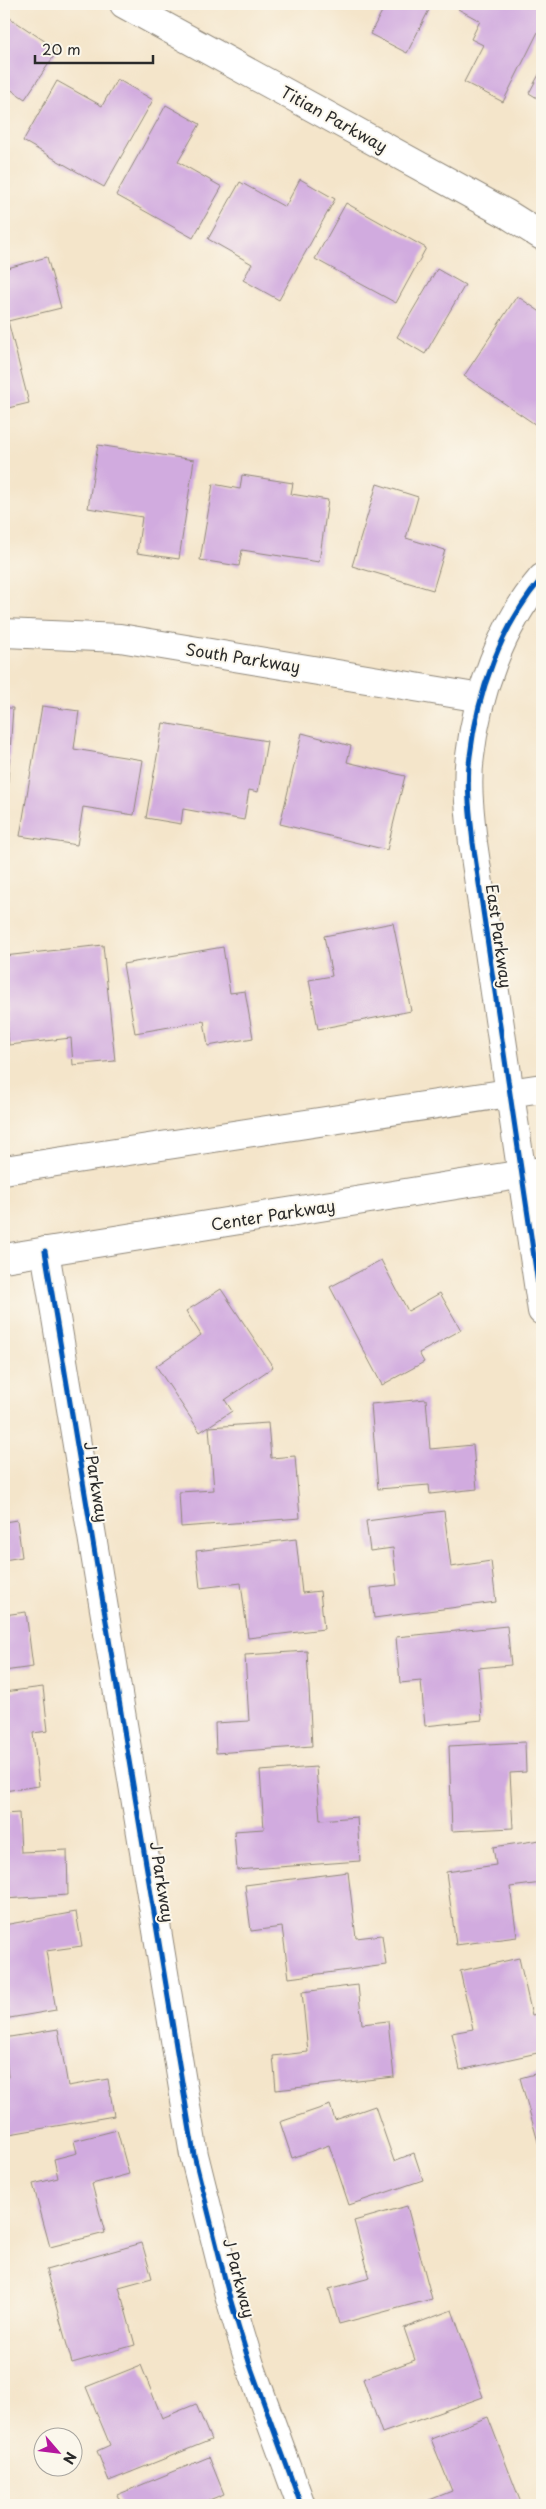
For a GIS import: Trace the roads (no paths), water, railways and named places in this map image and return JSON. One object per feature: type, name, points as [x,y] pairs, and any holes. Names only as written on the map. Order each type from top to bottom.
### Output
[{"type":"street","name":"Titian Parkway","points":[[124,4],[507,214],[542,236]]},
{"type":"street","name":"East Parkway","points":[[542,578],[515,617],[497,653],[481,698],[469,756],[468,797],[509,1094],[531,1173],[542,1311]]},
{"type":"street","name":"South Parkway","points":[[4,633],[120,638],[481,698]]},
{"type":"street","points":[[4,1170],[542,1088]]},
{"type":"street","name":"Center Parkway","points":[[4,1258],[531,1173]]},
{"type":"street","name":"J Parkway","points":[[45,1252],[194,2155],[229,2296],[250,2365],[301,2505]]}]
